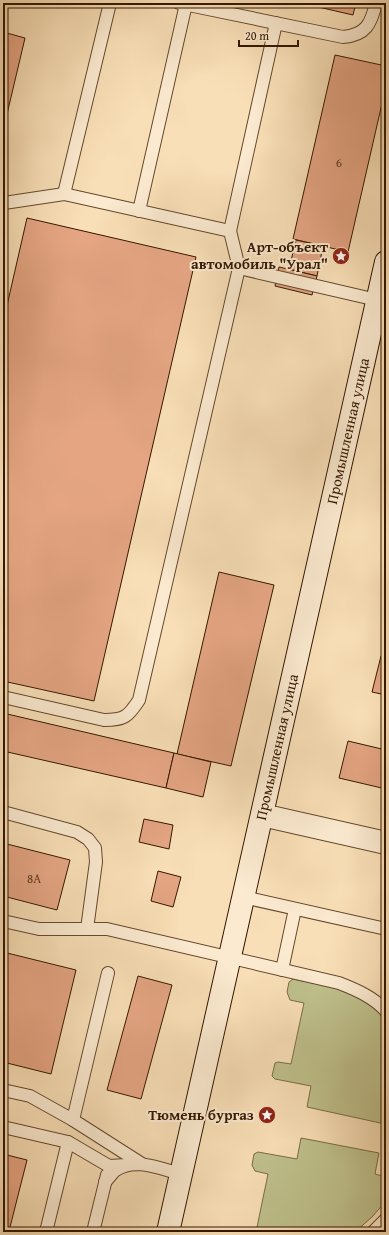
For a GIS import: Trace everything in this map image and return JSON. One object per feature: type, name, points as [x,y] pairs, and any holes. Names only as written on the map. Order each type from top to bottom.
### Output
[{"type":"main road","name":"Промышленная улица","points":[[168,1232],[386,262]]},
{"type":"main road","points":[[262,815],[386,843]]},
{"type":"lane","points":[[64,194],[110,3]]},
{"type":"lane","points":[[139,211],[183,4],[343,37],[355,36],[367,27],[372,18],[376,3]]},
{"type":"lane","points":[[3,696],[104,720],[119,720],[131,712],[139,700],[239,268],[230,231],[276,23]]},
{"type":"lane","points":[[3,204],[64,194],[230,231]]},
{"type":"lane","points":[[239,268],[377,300]]},
{"type":"lane","points":[[3,812],[76,832],[88,839],[95,848],[96,862],[87,929]]},
{"type":"lane","points":[[243,898],[386,929]]},
{"type":"lane","points":[[282,970],[295,909]]},
{"type":"lane","points":[[3,921],[39,929],[106,929],[339,983],[357,990],[377,1002],[386,1011]]},
{"type":"lane","points":[[73,1120],[108,973]]},
{"type":"lane","points":[[3,1090],[30,1096],[73,1120],[142,1164],[181,1174]]},
{"type":"lane","points":[[3,1127],[68,1142],[109,1166],[142,1164]]},
{"type":"lane","points":[[46,1232],[68,1142]]},
{"type":"lane","points":[[105,1182],[116,1170],[127,1165]]},
{"type":"lane","points":[[93,1232],[109,1166]]},
{"type":"lane","points":[[373,1232],[386,1219]]},
{"type":"green space","points":[[293,979],[344,991],[366,1002],[386,1021],[385,1124],[307,1107],[311,1086],[275,1079],[272,1076],[275,1063],[291,1064],[304,1003],[290,1000],[287,992],[289,982]]},
{"type":"green space","points":[[301,1138],[379,1153],[375,1174],[386,1177],[386,1201],[372,1217],[355,1232],[256,1232],[268,1174],[255,1171],[252,1165],[254,1154],[258,1152],[297,1159]]},
{"type":"building","points":[[301,3],[356,3],[353,15]]},
{"type":"building","points":[[3,32],[25,38],[3,131]]},
{"type":"building","points":[[335,55],[386,66],[386,86],[348,252],[293,239]]},
{"type":"building","points":[[27,218],[196,257],[94,701],[3,681],[3,323]]},
{"type":"building","points":[[296,240],[323,246],[317,276],[289,269]]},
{"type":"building","points":[[279,267],[317,276],[312,295],[275,286]]},
{"type":"building","points":[[219,572],[274,585],[231,766],[177,754]]},
{"type":"building","points":[[381,656],[386,657],[386,695],[372,692]]},
{"type":"building","points":[[3,713],[174,753],[166,788],[3,751]]},
{"type":"building","points":[[348,741],[386,750],[386,789],[339,778]]},
{"type":"building","points":[[174,753],[211,762],[203,797],[166,788]]},
{"type":"building","points":[[144,819],[173,825],[169,849],[139,842]]},
{"type":"building","points":[[3,843],[70,860],[57,910],[3,896]]},
{"type":"building","points":[[158,871],[181,877],[173,907],[151,901]]},
{"type":"building","points":[[3,952],[76,970],[51,1074],[3,1062]]},
{"type":"building","points":[[138,976],[172,985],[141,1099],[107,1090]]},
{"type":"building","points":[[3,1154],[27,1160],[9,1231],[3,1229]]},
{"type":"place","name":"Арт-объект автомобиль \"Урал\"","points":[[341,256]]},
{"type":"place","name":"Тюмень бургаз","points":[[267,1115]]}]
